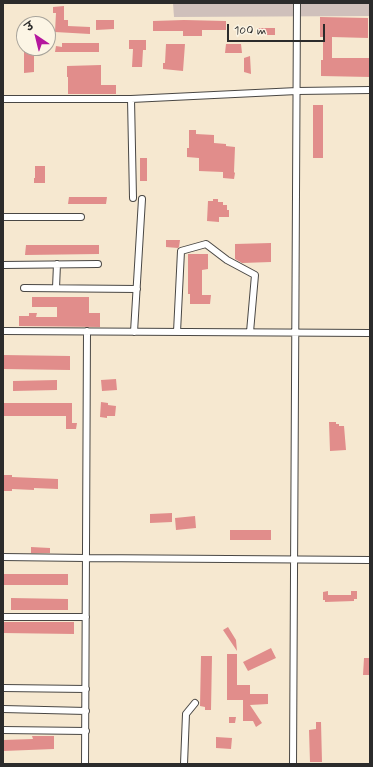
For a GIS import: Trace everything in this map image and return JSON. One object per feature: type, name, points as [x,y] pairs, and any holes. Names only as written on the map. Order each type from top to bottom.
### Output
[{"type":"street","points":[[292,764],[297,3]]},
{"type":"street","points":[[3,99],[131,99],[297,91],[370,90]]},
{"type":"street","points":[[131,99],[133,198]]},
{"type":"street","points":[[134,332],[142,199]]},
{"type":"street","points":[[3,218],[81,218]]},
{"type":"street","points":[[176,332],[182,251],[206,244],[227,260],[255,275],[250,332]]},
{"type":"street","points":[[3,264],[98,264]]},
{"type":"street","points":[[56,264],[56,288]]},
{"type":"street","points":[[24,288],[137,289]]},
{"type":"street","points":[[3,331],[370,333]]},
{"type":"street","points":[[86,764],[87,332]]},
{"type":"street","points":[[3,556],[370,560]]},
{"type":"street","points":[[3,617],[86,617]]},
{"type":"street","points":[[3,688],[86,688]]},
{"type":"street","points":[[184,764],[186,714],[195,703]]},
{"type":"street","points":[[3,709],[86,711]]},
{"type":"street","points":[[3,730],[86,731]]},
{"type":"shaded area","points":[[173,3],[370,3],[370,16],[174,17]]},
{"type":"building","points":[[64,6],[64,20],[68,20],[68,26],[90,27],[90,34],[56,32],[56,13],[53,13],[53,7]]},
{"type":"building","points":[[320,17],[368,18],[368,38],[332,37],[332,58],[370,58],[370,77],[321,76],[323,37],[320,37]]},
{"type":"building","points":[[96,20],[114,20],[114,29],[96,30]]},
{"type":"building","points":[[153,21],[226,21],[226,30],[202,30],[202,36],[183,36],[183,31],[153,31]]},
{"type":"building","points":[[258,28],[275,28],[275,35],[258,35]]},
{"type":"building","points":[[129,40],[146,40],[146,50],[143,50],[142,67],[132,67],[133,49],[129,49]]},
{"type":"building","points":[[62,43],[99,43],[99,52],[56,52],[56,46],[62,47]]},
{"type":"building","points":[[166,44],[185,44],[183,71],[163,69],[163,63],[165,63]]},
{"type":"building","points":[[226,44],[241,44],[242,53],[225,53]]},
{"type":"building","points":[[24,56],[34,56],[34,72],[24,73]]},
{"type":"building","points":[[250,56],[251,74],[244,72],[244,58]]},
{"type":"building","points":[[101,65],[101,85],[116,85],[116,94],[68,94],[67,66]]},
{"type":"building","points":[[313,105],[323,105],[323,158],[313,158]]},
{"type":"building","points":[[189,130],[196,130],[196,134],[214,135],[214,143],[226,144],[226,146],[235,147],[234,179],[223,178],[223,172],[199,171],[199,158],[187,157],[187,148],[189,148]]},
{"type":"building","points":[[140,158],[147,158],[147,181],[140,181]]},
{"type":"building","points":[[35,166],[45,166],[45,183],[34,183]]},
{"type":"building","points":[[69,197],[107,197],[106,204],[68,204]]},
{"type":"building","points":[[213,199],[218,199],[218,202],[223,202],[223,205],[227,205],[229,217],[219,217],[219,222],[207,221],[208,201],[213,201]]},
{"type":"building","points":[[166,240],[180,240],[179,247],[166,247]]},
{"type":"building","points":[[271,243],[271,262],[242,263],[235,259],[235,244]]},
{"type":"building","points":[[26,245],[99,245],[99,254],[25,255]]},
{"type":"building","points":[[188,254],[208,254],[208,269],[202,270],[202,295],[211,295],[210,304],[190,304],[190,294],[188,294]]},
{"type":"building","points":[[32,297],[89,297],[89,313],[100,313],[100,327],[19,326],[19,316],[29,316],[29,313],[37,313],[36,317],[57,317],[57,307],[32,307]]},
{"type":"building","points":[[3,355],[70,356],[70,370],[3,369]]},
{"type":"building","points":[[116,379],[117,390],[102,391],[101,380]]},
{"type":"building","points":[[57,380],[57,390],[13,391],[13,381]]},
{"type":"building","points":[[101,402],[116,406],[115,416],[107,416],[107,418],[100,417]]},
{"type":"building","points":[[3,403],[72,403],[72,423],[77,423],[76,429],[66,429],[66,416],[3,416]]},
{"type":"building","points":[[329,422],[336,422],[339,426],[344,426],[346,450],[330,451]]},
{"type":"building","points":[[3,475],[12,475],[12,477],[58,479],[58,489],[34,488],[34,490],[12,489],[12,491],[3,491]]},
{"type":"building","points":[[172,513],[172,522],[150,523],[150,514]]},
{"type":"building","points":[[195,516],[196,528],[176,530],[175,518]]},
{"type":"building","points":[[230,530],[271,530],[271,540],[230,540]]},
{"type":"building","points":[[31,547],[50,548],[50,553],[31,553]]},
{"type":"building","points":[[3,574],[68,574],[68,585],[3,585]]},
{"type":"building","points":[[328,591],[328,595],[351,595],[351,591],[357,591],[357,599],[354,599],[354,601],[325,602],[325,600],[323,600],[323,592]]},
{"type":"building","points":[[11,598],[68,599],[68,610],[11,610]]},
{"type":"building","points":[[3,622],[74,622],[74,634],[3,633]]},
{"type":"building","points":[[228,627],[236,640],[237,651],[223,630]]},
{"type":"building","points":[[271,648],[276,658],[248,671],[243,662]]},
{"type":"building","points":[[227,654],[237,654],[237,685],[250,685],[250,694],[268,694],[268,704],[250,705],[262,723],[256,727],[253,721],[243,721],[243,700],[227,700]]},
{"type":"building","points":[[201,656],[212,656],[211,710],[205,710],[205,707],[200,706]]},
{"type":"building","points":[[364,658],[370,658],[370,675],[363,675]]},
{"type":"building","points":[[229,717],[236,717],[235,723],[229,723]]},
{"type":"building","points":[[316,722],[321,722],[322,762],[310,762],[309,730],[316,729]]},
{"type":"building","points":[[32,736],[54,736],[54,749],[3,751],[3,740],[33,739]]},
{"type":"building","points":[[216,737],[232,738],[231,749],[216,748]]}]
